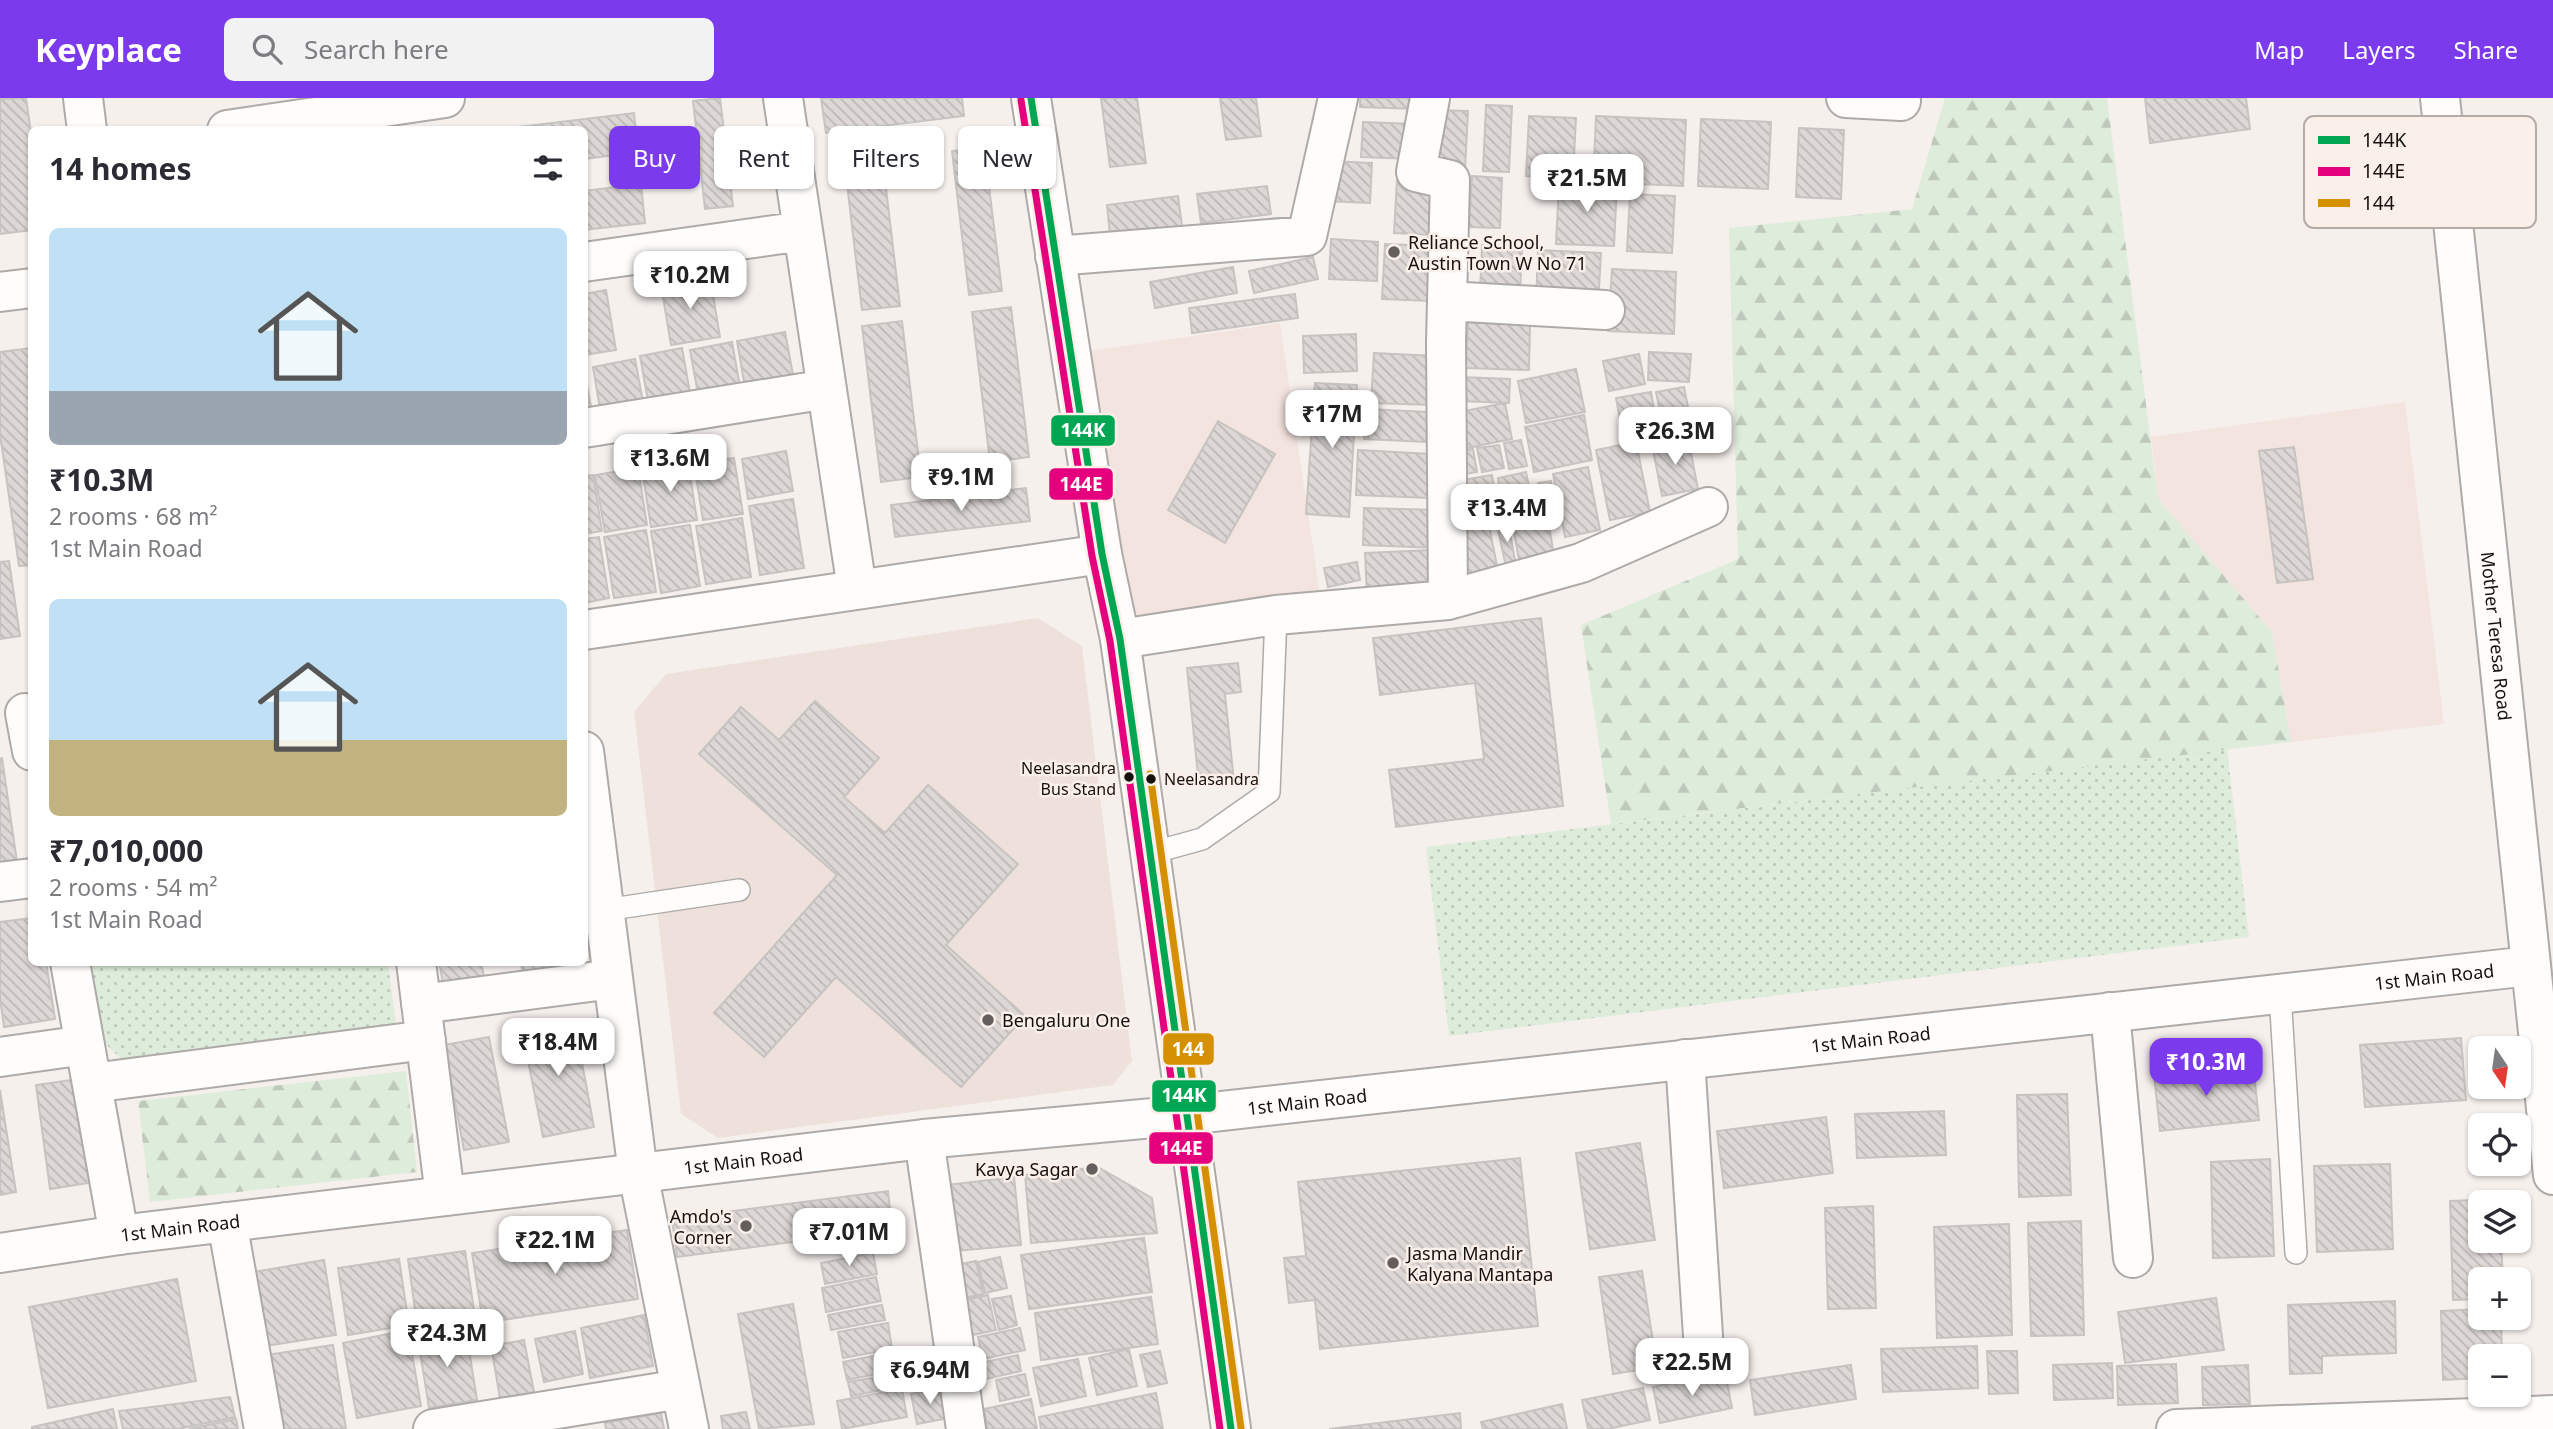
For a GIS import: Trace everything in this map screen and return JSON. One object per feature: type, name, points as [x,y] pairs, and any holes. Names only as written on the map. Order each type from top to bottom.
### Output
[{"type":"street","points":[[83,98],[87,126]]},
{"type":"street","points":[[254,126],[445,98]]},
{"type":"street","points":[[783,98],[857,589]]},
{"type":"street","points":[[1031,98],[1102,554],[1120,639],[1231,1429]]},
{"type":"street","points":[[1055,256],[1307,236],[1338,98]]},
{"type":"street","points":[[1430,98],[1416,172],[1450,180],[1447,301],[1448,600]]},
{"type":"street","points":[[1846,98],[1901,101]]},
{"type":"street","name":"Mother Teresa Road","points":[[2440,98],[2442,116]]},
{"type":"street","name":"Mother Teresa Road","points":[[2453,228],[2553,1175]]},
{"type":"street","points":[[588,261],[803,231]]},
{"type":"street","points":[[0,292],[28,288]]},
{"type":"street","points":[[1447,301],[1605,310]]},
{"type":"street","points":[[588,427],[827,389]]},
{"type":"street","points":[[1120,639],[1276,615],[1448,600],[1581,563],[1708,507]]},
{"type":"street","points":[[588,629],[1102,554]]},
{"type":"street","points":[[19,714],[28,740]]},
{"type":"street","points":[[589,815],[605,910],[638,1173],[690,1429]]},
{"type":"street","points":[[0,883],[28,879]]},
{"type":"street","points":[[71,966],[119,1235]]},
{"type":"street","points":[[416,966],[445,1196]]},
{"type":"street","name":"1st Main Road","points":[[0,1253],[119,1235],[924,1139],[1186,1115],[2530,966]]},
{"type":"street","points":[[92,1083],[423,1022],[614,979]]},
{"type":"street","points":[[2110,1012],[2133,1258]]},
{"type":"street","points":[[0,1057],[85,1045]]},
{"type":"street","points":[[1685,1059],[1704,1351]]},
{"type":"street","points":[[924,1139],[966,1429]]},
{"type":"street","points":[[227,1222],[264,1429]]},
{"type":"street","points":[[433,1429],[681,1389]]},
{"type":"street","points":[[2176,1429],[2404,1424],[2553,1415]]},
{"type":"lane","points":[[1151,853],[1202,839],[1269,792],[1276,615]]},
{"type":"lane","points":[[605,910],[739,890]]},
{"type":"lane","points":[[2280,994],[2296,1253]]},
{"type":"shaded area","points":[[1280,323],[1320,595],[1130,623],[1090,351]]},
{"type":"shaded area","points":[[2405,402],[2444,724],[2291,742],[2272,632],[2158,499],[2151,437]]},
{"type":"shaded area","points":[[1038,618],[1082,646],[1132,1061],[1113,1085],[718,1138],[681,1114],[634,712],[666,674]]},
{"type":"green space","points":[[1945,98],[2107,98],[2158,499],[2272,632],[2291,742],[1611,824],[1581,625],[1738,559],[1729,228],[1912,209]]},
{"type":"green space","points":[[2227,749],[2249,937],[1449,1036],[1426,847]]},
{"type":"green space","points":[[89,966],[388,966],[397,1034],[130,1067],[100,1039]]},
{"type":"green space","points":[[406,1071],[417,1172],[150,1202],[138,1101]]},
{"type":"building","points":[[26,98],[30,126],[28,230],[0,234],[0,99]]},
{"type":"building","points":[[720,98],[723,126],[714,126],[714,189],[731,189],[733,206],[705,209],[700,164],[700,126],[696,126],[693,101]]},
{"type":"building","points":[[821,98],[962,98],[964,116],[883,126],[828,126],[826,133]]},
{"type":"building","points":[[1101,98],[1137,98],[1146,163],[1110,167]]},
{"type":"building","points":[[1220,98],[1256,98],[1261,136],[1226,140]]},
{"type":"building","points":[[1360,98],[1417,98],[1416,109],[1360,107]]},
{"type":"building","points":[[2145,98],[2246,98],[2250,129],[2150,143]]},
{"type":"building","points":[[1486,105],[1512,106],[1509,172],[1483,171]]},
{"type":"building","points":[[1431,110],[1468,111],[1465,170],[1428,168]]},
{"type":"building","points":[[634,113],[635,126],[609,126],[609,156],[588,158],[588,126],[527,126]]},
{"type":"building","points":[[1529,116],[1576,118],[1573,178],[1526,176]]},
{"type":"building","points":[[1596,116],[1686,120],[1683,186],[1593,182]]},
{"type":"building","points":[[1701,119],[1771,122],[1768,189],[1698,186]]},
{"type":"building","points":[[1363,122],[1414,124],[1412,159],[1361,157]]},
{"type":"building","points":[[1799,128],[1844,130],[1841,199],[1796,197]]},
{"type":"building","points":[[958,150],[958,189],[989,189],[1002,291],[969,295],[952,151]]},
{"type":"building","points":[[1328,161],[1372,163],[1370,203],[1326,201]]},
{"type":"building","points":[[1472,176],[1502,178],[1500,228],[1469,227]]},
{"type":"building","points":[[1397,180],[1437,181],[1435,235],[1394,233]]},
{"type":"building","points":[[1559,183],[1617,185],[1614,246],[1556,244]]},
{"type":"building","points":[[1267,186],[1271,214],[1201,223],[1197,194]]},
{"type":"building","points":[[642,189],[645,223],[588,230],[588,191]]},
{"type":"building","points":[[848,189],[886,189],[900,306],[862,310]]},
{"type":"building","points":[[1630,194],[1675,196],[1672,253],[1627,251]]},
{"type":"building","points":[[1178,196],[1182,226],[1110,235],[1107,205]]},
{"type":"building","points":[[1331,239],[1378,242],[1377,281],[1329,279]]},
{"type":"building","points":[[1385,244],[1433,246],[1430,301],[1382,299]]},
{"type":"building","points":[[1482,245],[1522,247],[1520,294],[1480,292]]},
{"type":"building","points":[[1538,250],[1601,253],[1598,305],[1536,302]]},
{"type":"building","points":[[1313,257],[1318,279],[1254,293],[1249,271]]},
{"type":"building","points":[[1233,267],[1237,293],[1155,308],[1150,282]]},
{"type":"building","points":[[1612,269],[1676,272],[1674,334],[1608,331]]},
{"type":"building","points":[[710,277],[720,337],[671,345],[661,285]]},
{"type":"building","points":[[606,290],[616,350],[588,354],[588,293]]},
{"type":"building","points":[[1295,294],[1298,318],[1192,333],[1189,308]]},
{"type":"building","points":[[1011,307],[1029,457],[990,462],[972,312]]},
{"type":"building","points":[[902,321],[921,477],[881,482],[862,326]]},
{"type":"building","points":[[1468,322],[1530,325],[1529,370],[1466,368]]},
{"type":"building","points":[[785,332],[796,391],[747,399],[737,341]]},
{"type":"building","points":[[1356,334],[1357,371],[1304,373],[1303,336]]},
{"type":"building","points":[[732,342],[742,398],[700,405],[690,350]]},
{"type":"building","points":[[28,348],[28,565],[19,566],[0,434],[0,352]]},
{"type":"building","points":[[682,348],[692,404],[650,412],[640,356]]},
{"type":"building","points":[[1649,352],[1691,354],[1689,382],[1648,380]]},
{"type":"building","points":[[1374,353],[1435,356],[1433,405],[1371,403]]},
{"type":"building","points":[[1639,354],[1645,384],[1609,391],[1603,361]]},
{"type":"building","points":[[635,359],[645,413],[602,421],[593,367]]},
{"type":"building","points":[[1576,369],[1585,412],[1526,423],[1518,381]]},
{"type":"building","points":[[1460,377],[1510,379],[1509,403],[1459,401]]},
{"type":"building","points":[[1315,383],[1357,385],[1349,517],[1306,514]]},
{"type":"building","points":[[1684,387],[1692,427],[1664,432],[1656,392]]},
{"type":"building","points":[[588,390],[593,418],[588,419]]},
{"type":"building","points":[[1651,392],[1658,433],[1624,440],[1616,398]]},
{"type":"building","points":[[1505,403],[1512,439],[1467,448],[1459,412]]},
{"type":"building","points":[[1365,409],[1428,412],[1426,442],[1364,439]]},
{"type":"building","points":[[1584,415],[1592,460],[1534,472],[1525,427]]},
{"type":"building","points":[[1218,421],[1275,454],[1225,543],[1168,510]]},
{"type":"building","points":[[1688,438],[1698,489],[1662,496],[1652,445]]},
{"type":"building","points":[[1521,440],[1527,466],[1509,469],[1504,443]]},
{"type":"building","points":[[1636,442],[1650,512],[1610,520],[1596,450]]},
{"type":"building","points":[[1499,445],[1504,468],[1482,472],[1477,448]]},
{"type":"building","points":[[2294,447],[2313,579],[2277,583],[2259,451]]},
{"type":"building","points":[[1473,449],[1477,472],[1459,475],[1454,453]]},
{"type":"building","points":[[1358,450],[1431,454],[1429,498],[1356,495]]},
{"type":"building","points":[[786,451],[793,491],[748,499],[742,459]]},
{"type":"building","points":[[734,458],[743,514],[703,520],[694,464]]},
{"type":"building","points":[[688,462],[697,520],[651,527],[642,469]]},
{"type":"building","points":[[1588,467],[1600,530],[1565,537],[1553,474]]},
{"type":"building","points":[[638,468],[647,525],[605,532],[595,475]]},
{"type":"building","points":[[1526,472],[1532,501],[1503,507],[1498,478]]},
{"type":"building","points":[[593,475],[602,531],[588,533],[588,476]]},
{"type":"building","points":[[1492,475],[1495,494],[1461,501],[1457,481]]},
{"type":"building","points":[[1551,481],[1553,494],[1539,496],[1538,483]]},
{"type":"building","points":[[1026,488],[1030,521],[895,537],[891,505]]},
{"type":"building","points":[[793,499],[804,568],[760,575],[749,506]]},
{"type":"building","points":[[1492,499],[1496,520],[1459,527],[1455,506]]},
{"type":"building","points":[[1545,502],[1555,561],[1520,566],[1510,508]]},
{"type":"building","points":[[1364,508],[1439,510],[1437,548],[1363,545]]},
{"type":"building","points":[[1507,517],[1517,571],[1507,572],[1496,520]]},
{"type":"building","points":[[742,518],[751,577],[706,584],[696,526]]},
{"type":"building","points":[[690,525],[700,586],[661,593],[651,531]]},
{"type":"building","points":[[1489,525],[1498,571],[1465,577],[1455,531]]},
{"type":"building","points":[[646,530],[656,592],[614,598],[604,537]]},
{"type":"building","points":[[599,537],[609,598],[588,602],[588,538]]},
{"type":"building","points":[[1431,550],[1433,594],[1367,597],[1365,553]]},
{"type":"building","points":[[9,561],[20,636],[0,639],[0,562]]},
{"type":"building","points":[[1357,562],[1360,580],[1328,587],[1324,568]]},
{"type":"building","points":[[1541,618],[1563,806],[1396,827],[1389,770],[1484,759],[1475,683],[1380,695],[1373,638]]},
{"type":"building","points":[[1238,663],[1241,692],[1225,694],[1234,782],[1199,785],[1187,668]]},
{"type":"building","points":[[815,701],[879,758],[844,797],[885,833],[928,785],[1018,864],[946,945],[1025,1016],[961,1087],[836,977],[764,1057],[714,1013],[837,875],[699,754],[741,707],[779,740]]},
{"type":"building","points":[[2,758],[17,862],[0,864],[0,759]]},
{"type":"building","points":[[28,918],[28,966],[47,966],[55,1019],[4,1027],[0,998],[0,922]]},
{"type":"building","points":[[440,966],[482,966],[485,982],[444,989]]},
{"type":"building","points":[[522,966],[570,966],[570,968],[523,976]]},
{"type":"building","points":[[574,1020],[594,1127],[543,1137],[522,1030]]},
{"type":"building","points":[[489,1037],[509,1142],[464,1150],[444,1045]]},
{"type":"building","points":[[2461,1038],[2466,1100],[2365,1107],[2360,1045]]},
{"type":"building","points":[[2253,1064],[2259,1120],[2160,1131],[2154,1075]]},
{"type":"building","points":[[86,1078],[101,1181],[50,1189],[36,1085]]},
{"type":"building","points":[[0,1090],[16,1192],[0,1195]]},
{"type":"building","points":[[2067,1094],[2071,1195],[2019,1197],[2017,1095]]},
{"type":"building","points":[[1944,1111],[1946,1155],[1857,1158],[1855,1114]]},
{"type":"building","points":[[1826,1117],[1833,1173],[1724,1188],[1717,1131]]},
{"type":"building","points":[[1640,1143],[1655,1240],[1590,1249],[1576,1153]]},
{"type":"building","points":[[1520,1158],[1538,1326],[1320,1349],[1315,1300],[1289,1303],[1284,1258],[1306,1256],[1298,1182]]},
{"type":"building","points":[[2270,1159],[2274,1256],[2213,1258],[2211,1162]]},
{"type":"building","points":[[2390,1164],[2393,1249],[2317,1252],[2314,1166]]},
{"type":"building","points":[[1098,1167],[1152,1198],[1157,1233],[1031,1243],[1025,1175]]},
{"type":"building","points":[[1014,1177],[1021,1245],[956,1251],[946,1185]]},
{"type":"building","points":[[888,1191],[892,1229],[677,1257],[672,1219]]},
{"type":"building","points":[[2468,1200],[2468,1253],[2502,1253],[2502,1267],[2468,1267],[2468,1299],[2453,1300],[2450,1201]]},
{"type":"building","points":[[1873,1206],[1876,1308],[1828,1309],[1825,1208]]},
{"type":"building","points":[[2081,1221],[2084,1335],[2031,1336],[2028,1223]]},
{"type":"building","points":[[2009,1224],[2012,1335],[1937,1338],[1934,1227]]},
{"type":"building","points":[[627,1230],[638,1299],[483,1323],[472,1253]]},
{"type":"building","points":[[1144,1238],[1152,1292],[1029,1309],[1021,1255]]},
{"type":"building","points":[[465,1251],[476,1323],[418,1331],[408,1259]]},
{"type":"building","points":[[873,1253],[877,1274],[825,1284],[821,1263]]},
{"type":"building","points":[[1000,1257],[1007,1288],[985,1293],[978,1262]]},
{"type":"building","points":[[399,1259],[409,1325],[348,1335],[338,1268]]},
{"type":"building","points":[[324,1260],[336,1335],[265,1346],[254,1272]]},
{"type":"building","points":[[976,1261],[983,1294],[955,1300],[947,1267]]},
{"type":"building","points":[[1642,1271],[1657,1367],[1613,1374],[1599,1277]]},
{"type":"building","points":[[876,1277],[881,1301],[826,1312],[822,1288]]},
{"type":"building","points":[[177,1279],[196,1381],[48,1408],[29,1307]]},
{"type":"building","points":[[988,1295],[996,1330],[959,1338],[951,1303]]},
{"type":"building","points":[[1011,1296],[1017,1325],[999,1330],[992,1299]]},
{"type":"building","points":[[1151,1297],[1158,1344],[1041,1360],[1035,1313]]},
{"type":"building","points":[[2216,1298],[2224,1350],[2125,1363],[2118,1312]]},
{"type":"building","points":[[2395,1301],[2396,1353],[2322,1356],[2322,1373],[2290,1374],[2288,1305]]},
{"type":"building","points":[[793,1304],[814,1424],[759,1429],[738,1314]]},
{"type":"building","points":[[882,1305],[885,1320],[831,1330],[828,1315]]},
{"type":"building","points":[[2468,1310],[2468,1330],[2501,1330],[2502,1344],[2468,1344],[2468,1379],[2443,1380],[2441,1311]]},
{"type":"building","points":[[644,1315],[653,1366],[590,1378],[581,1328]]},
{"type":"building","points":[[888,1323],[892,1349],[843,1358],[838,1332]]},
{"type":"building","points":[[1020,1328],[1025,1350],[983,1359],[978,1337]]},
{"type":"building","points":[[408,1330],[421,1406],[357,1418],[343,1343]]},
{"type":"building","points":[[466,1331],[477,1400],[429,1408],[418,1339]]},
{"type":"building","points":[[575,1331],[583,1374],[544,1382],[535,1339]]},
{"type":"building","points":[[524,1340],[534,1392],[500,1398],[491,1346]]},
{"type":"building","points":[[333,1345],[346,1429],[278,1429],[266,1355]]},
{"type":"building","points":[[1977,1346],[1978,1388],[1883,1392],[1881,1349]]},
{"type":"building","points":[[1129,1349],[1137,1386],[1097,1395],[1089,1358]]},
{"type":"building","points":[[1160,1351],[1167,1383],[1148,1387],[1140,1355]]},
{"type":"building","points":[[1987,1351],[2017,1351],[2018,1393],[1989,1394]]},
{"type":"building","points":[[887,1353],[891,1371],[847,1380],[843,1362]]},
{"type":"building","points":[[1018,1355],[1021,1371],[964,1384],[961,1367]]},
{"type":"building","points":[[1078,1359],[1086,1396],[1041,1406],[1033,1368]]},
{"type":"building","points":[[2112,1363],[2113,1398],[2054,1400],[2053,1365]]},
{"type":"building","points":[[2176,1364],[2178,1403],[2118,1405],[2117,1366]]},
{"type":"building","points":[[1851,1365],[1856,1399],[1755,1415],[1750,1380]]},
{"type":"building","points":[[2248,1365],[2250,1404],[2203,1405],[2202,1367]]},
{"type":"building","points":[[1725,1372],[1732,1408],[1660,1423],[1653,1387]]},
{"type":"building","points":[[1025,1374],[1029,1395],[1000,1401],[996,1380]]},
{"type":"building","points":[[889,1375],[892,1388],[851,1396],[848,1382]]},
{"type":"building","points":[[943,1387],[949,1418],[917,1424],[911,1394]]},
{"type":"building","points":[[1643,1388],[1650,1420],[1608,1429],[1588,1429],[1582,1400]]},
{"type":"building","points":[[902,1389],[907,1417],[842,1429],[837,1401]]},
{"type":"building","points":[[1156,1393],[1163,1429],[1041,1429],[1039,1417]]},
{"type":"building","points":[[230,1397],[235,1417],[178,1429],[123,1429],[119,1411]]},
{"type":"building","points":[[1031,1399],[1037,1429],[988,1429],[984,1409]]},
{"type":"building","points":[[1562,1404],[1567,1429],[1483,1429],[1481,1422]]},
{"type":"building","points":[[113,1409],[117,1429],[32,1429],[32,1427]]},
{"type":"building","points":[[746,1412],[750,1429],[723,1429],[721,1416]]},
{"type":"building","points":[[661,1413],[664,1429],[606,1429],[605,1423]]},
{"type":"building","points":[[1460,1413],[1461,1429],[1329,1429]]},
{"type":"building","points":[[236,1419],[238,1429],[189,1429]]},
{"type":"transit line","name":"144K","points":[[1031,98],[1102,554],[1120,639],[1231,1429]]},
{"type":"transit line","name":"144E","points":[[1021,100],[1092,556],[1110,641],[1220,1429]]},
{"type":"transit line","name":"144","points":[[1150,774],[1241,1428]]},
{"type":"place","name":"Reliance School, Austin Town W No 71","points":[[1394,252]]},
{"type":"place","name":"Neelasandra Bus Stand","points":[[1129,777]]},
{"type":"place","name":"Neelasandra","points":[[1151,779]]},
{"type":"place","name":"Bengaluru One","points":[[988,1020]]},
{"type":"place","name":"Kavya Sagar","points":[[1092,1169]]},
{"type":"place","name":"Amdo's Corner","points":[[746,1226]]},
{"type":"place","name":"Jasma Mandir Kalyana Mantapa","points":[[1393,1263]]}]
